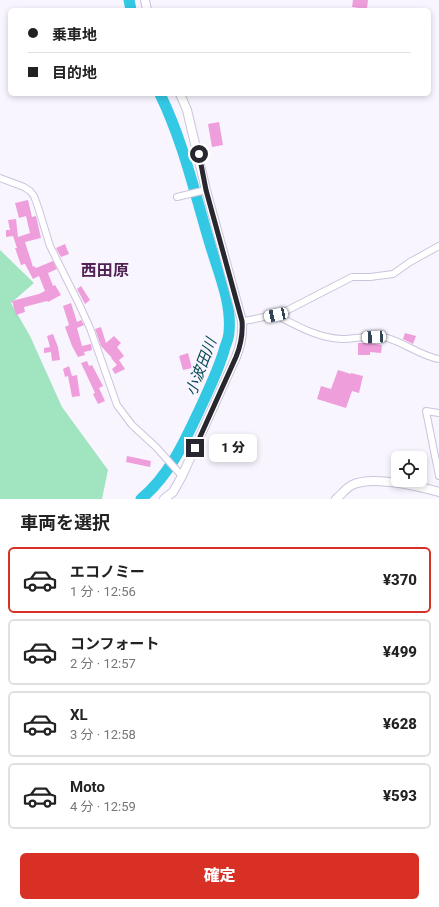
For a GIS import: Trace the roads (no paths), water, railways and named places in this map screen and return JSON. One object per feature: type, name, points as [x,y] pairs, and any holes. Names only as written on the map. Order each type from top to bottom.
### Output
[{"type":"street","points":[[164,499],[173,492],[236,357],[242,339],[242,321],[204,190],[187,110],[181,96]]},
{"type":"street","points":[[0,178],[24,187],[34,196],[50,246],[80,304],[117,405],[132,425],[148,439],[181,474]]},
{"type":"street","points":[[177,197],[204,190]]},
{"type":"street","points":[[242,321],[276,315],[352,277],[370,278],[393,274],[410,262],[439,246]]},
{"type":"street","points":[[276,315],[313,333],[340,339],[383,337],[419,353],[439,359]]},
{"type":"street","points":[[439,413],[426,411],[439,476]]},
{"type":"street","points":[[336,499],[352,485],[365,481],[379,480],[439,492]]},
{"type":"waterway","name":"小波田川","points":[[129,0],[131,8]]},
{"type":"waterway","name":"小波田川","points":[[141,499],[162,478],[185,440],[216,374],[228,340],[229,332],[228,310],[224,287],[182,149],[161,96]]},
{"type":"district","name":"西田原","points":[[105,270]]}]
